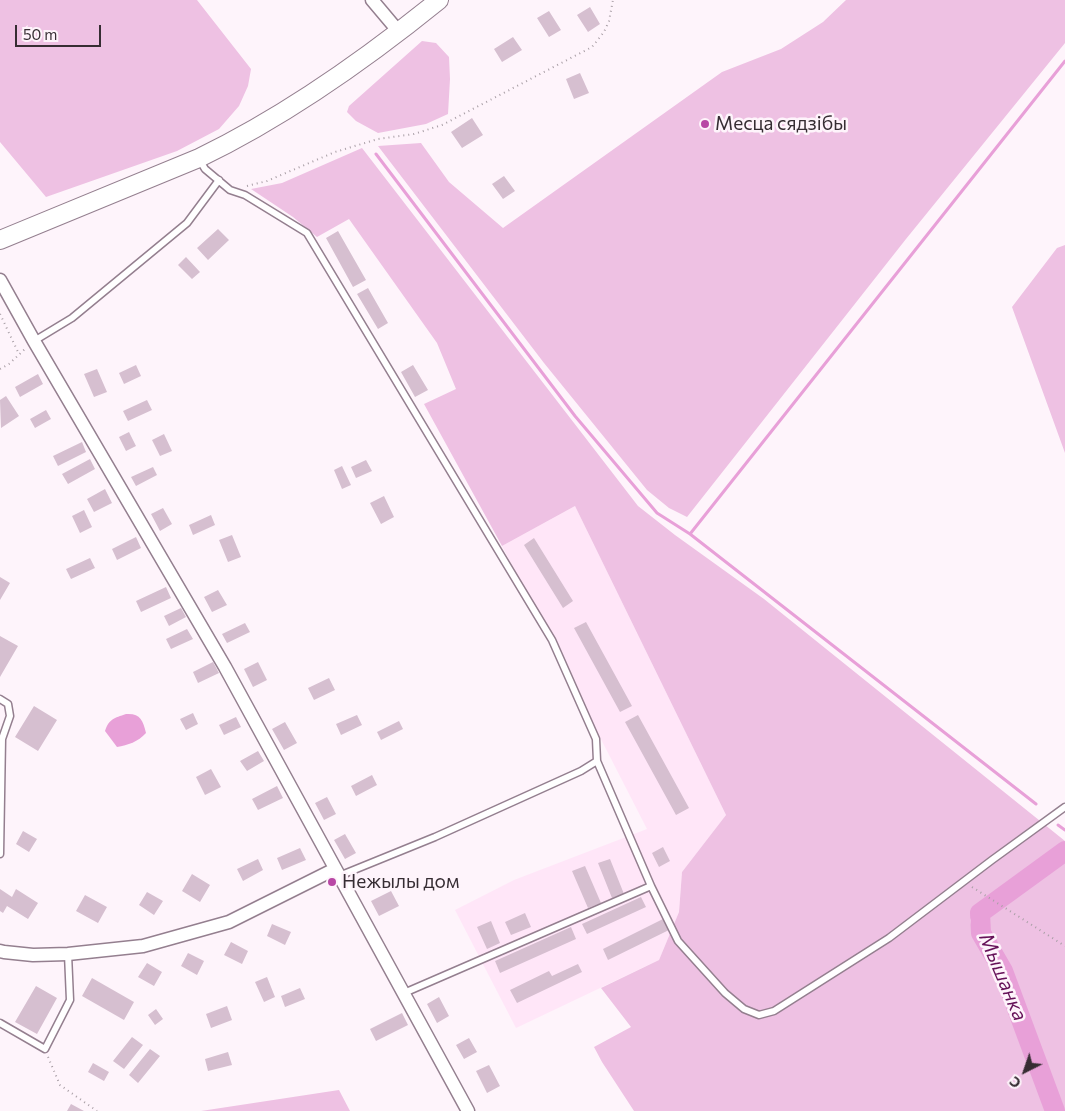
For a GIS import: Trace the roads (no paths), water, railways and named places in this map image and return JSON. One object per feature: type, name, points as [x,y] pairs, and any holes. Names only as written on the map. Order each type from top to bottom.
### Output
[{"type":"main road","points":[[0,240],[221,148],[268,121],[325,84],[399,32],[439,0]]},
{"type":"street","points":[[372,0],[399,32]]},
{"type":"street","points":[[0,280],[225,667],[468,1111]]},
{"type":"street","points":[[1,954],[68,954],[143,946],[228,922],[337,872]]},
{"type":"lane","points":[[199,158],[205,169],[230,190],[245,195],[307,233],[552,640],[596,739],[597,760],[651,886],[678,941],[725,993],[744,1009],[759,1015],[774,1011],[889,938],[1065,808]]},
{"type":"lane","points":[[34,341],[72,318],[187,223],[219,180]]},
{"type":"lane","points":[[0,699],[8,704],[10,716],[2,739],[0,854]]},
{"type":"lane","points":[[337,872],[435,837],[581,771],[597,760]]},
{"type":"lane","points":[[404,993],[651,886]]},
{"type":"lane","points":[[0,1024],[44,1049],[70,1000],[68,954]]},
{"type":"waterway","points":[[690,534],[1065,61]]},
{"type":"waterway","points":[[376,154],[575,416],[657,513],[690,534],[1036,804]]},
{"type":"waterway","points":[[1058,825],[1065,830]]},
{"type":"waterway","name":"Мышанка","points":[[1055,1111],[1003,971],[981,933],[980,913],[1065,851]]},
{"type":"place","name":"Месца сядзібы","points":[[705,124]]},
{"type":"place","name":"Нежылы дом","points":[[332,882]]}]
